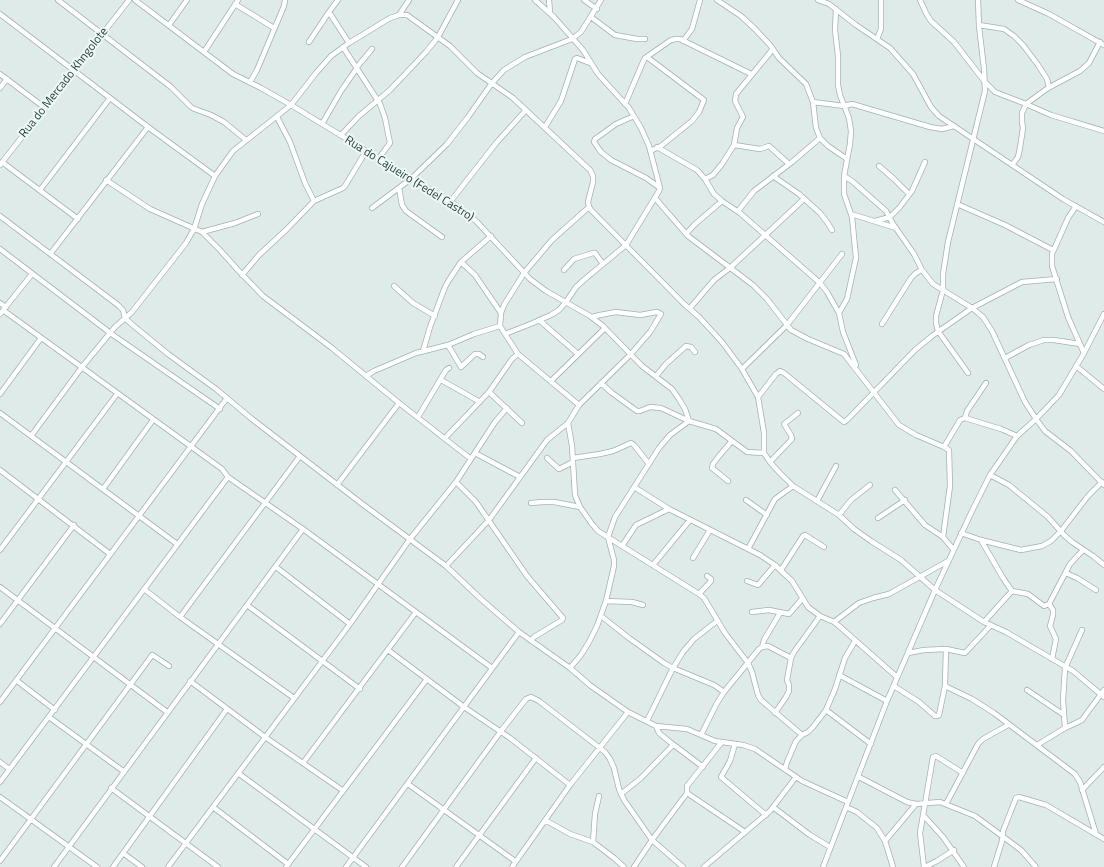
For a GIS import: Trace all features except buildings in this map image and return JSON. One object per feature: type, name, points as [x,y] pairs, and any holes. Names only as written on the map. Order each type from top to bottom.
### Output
[{"type":"street","points":[[58,0],[171,87],[192,108],[211,114],[224,122],[246,140]]},
{"type":"street","name":"Rua do Mercado Khngolote","points":[[1,164],[128,0]]},
{"type":"street","name":"Rua do Cajueiro (Fedel Castro)","points":[[135,0],[232,74],[292,105],[412,178],[478,222],[524,273],[538,285],[592,318],[605,328],[642,366],[672,389],[680,399],[689,421]]},
{"type":"street","points":[[169,25],[187,0]]},
{"type":"street","points":[[250,82],[257,70],[285,0]]},
{"type":"street","points":[[309,42],[338,0]]},
{"type":"street","points":[[399,15],[409,0]]},
{"type":"street","points":[[341,135],[359,116],[416,64],[438,37],[458,0]]},
{"type":"street","points":[[505,334],[540,320],[559,310],[576,287],[626,245],[660,188],[650,151],[641,128],[634,116],[626,104],[598,74],[582,50],[550,13],[535,0]]},
{"type":"street","points":[[549,0],[550,13]]},
{"type":"street","points":[[584,0],[596,9]]},
{"type":"street","points":[[372,208],[412,178],[447,144],[492,83],[504,70],[525,57],[572,39],[581,32],[601,0]]},
{"type":"street","points":[[683,41],[692,29],[700,0]]},
{"type":"street","points":[[717,0],[745,20],[773,49],[779,58],[806,84],[813,102],[816,128],[820,138],[828,146],[848,159]]},
{"type":"street","points":[[818,0],[829,2],[856,25],[890,48],[913,74],[934,112],[1012,165],[1104,222]]},
{"type":"street","points":[[877,39],[881,29],[881,0]]},
{"type":"street","points":[[920,0],[931,21],[954,42],[985,82],[995,92],[1057,117],[1104,132]]},
{"type":"street","points":[[968,373],[938,331],[936,316],[943,290],[943,274],[948,242],[986,91],[978,0]]},
{"type":"street","points":[[1012,165],[1018,157],[1023,128],[1022,113],[1026,104],[1049,87],[1080,71],[1088,63],[1102,43],[1049,14],[1018,0]]},
{"type":"street","points":[[204,52],[237,2],[274,28]]},
{"type":"street","points":[[836,9],[835,30],[838,56],[838,85],[851,131],[848,159],[844,176],[844,194],[851,214],[856,258],[847,298],[839,314]]},
{"type":"street","points":[[329,12],[349,43]]},
{"type":"street","points":[[0,14],[215,176]]},
{"type":"street","points":[[31,436],[82,367],[110,333],[132,312],[186,243],[194,229],[202,204],[215,176],[233,151],[292,105],[321,67],[343,46],[390,18],[399,15],[406,15],[450,46],[478,73],[513,98],[546,127],[590,170],[592,182],[588,207],[552,240],[524,273],[510,293],[501,313],[500,326],[518,354],[579,405]]},
{"type":"street","points":[[591,17],[615,35],[645,38]]},
{"type":"street","points":[[979,24],[1004,29],[1014,36],[1038,65],[1049,87]]},
{"type":"street","points":[[626,104],[643,62],[647,57],[671,40],[676,39],[683,41],[751,74]]},
{"type":"street","points":[[343,46],[378,100],[385,118],[390,140],[379,158]]},
{"type":"street","points":[[322,124],[357,68],[372,49]]},
{"type":"street","points":[[705,179],[713,175],[734,145],[737,128],[743,117],[734,98],[751,74],[773,49]]},
{"type":"street","points":[[647,57],[704,100],[699,112],[692,121],[650,151]]},
{"type":"street","points":[[546,127],[561,101],[575,59],[578,58],[590,63]]},
{"type":"street","points":[[0,74],[45,108]]},
{"type":"street","points":[[0,88],[7,80]]},
{"type":"street","points":[[40,190],[110,98]]},
{"type":"street","points":[[813,102],[844,106],[852,104],[930,127],[942,129],[954,126]]},
{"type":"street","points":[[450,202],[497,142],[526,110]]},
{"type":"street","points":[[634,116],[616,124],[595,139],[594,142],[601,152],[611,160],[646,178],[660,188]]},
{"type":"street","points":[[277,117],[290,142],[305,183],[314,201]]},
{"type":"street","points":[[51,254],[106,180],[148,127]]},
{"type":"street","points":[[738,211],[750,195],[820,138]]},
{"type":"street","points":[[734,145],[760,149],[769,146],[789,164]]},
{"type":"street","points":[[657,147],[696,170],[705,179],[714,194],[738,211],[820,283],[827,292],[839,314],[843,332],[857,370]]},
{"type":"street","points":[[242,275],[314,201],[343,188],[366,150]]},
{"type":"street","points":[[875,221],[890,218],[909,194],[925,162]]},
{"type":"street","points":[[1,164],[40,190],[78,219]]},
{"type":"street","points":[[879,166],[894,178],[909,194]]},
{"type":"street","points":[[773,176],[820,213],[828,222],[832,230]]},
{"type":"street","points":[[844,176],[852,181],[886,211],[914,254],[922,270],[933,284],[972,308],[983,317],[992,331],[1025,402],[1036,419],[1045,431],[1071,451],[1103,484],[1088,496],[1061,531],[1051,541],[1042,546],[1021,550],[981,540],[961,533]]},
{"type":"street","points":[[106,180],[150,209],[202,232],[220,249],[242,275],[263,296],[332,348],[471,459]]},
{"type":"street","points":[[399,188],[402,205],[406,211],[442,237]]},
{"type":"street","points":[[655,198],[686,234],[753,285],[767,299],[791,330],[844,354],[900,425],[949,450],[950,486],[943,537]]},
{"type":"street","points":[[690,308],[714,280],[731,267],[804,199]]},
{"type":"street","points":[[686,234],[694,225],[722,201]]},
{"type":"street","points":[[957,204],[1005,225],[1053,250]]},
{"type":"street","points":[[1076,206],[1068,218],[1053,250],[1052,266],[1068,318],[1084,353]]},
{"type":"street","points":[[588,207],[684,304],[690,308],[722,342],[742,369],[758,397],[764,433],[764,453],[770,462],[794,486],[839,515],[865,537],[901,560],[935,590],[984,622],[1065,668],[1073,671],[1103,693],[1082,720],[1065,728],[1037,745]]},
{"type":"street","points":[[202,232],[235,223],[258,214]]},
{"type":"street","points":[[851,214],[896,228]]},
{"type":"street","points":[[0,216],[118,305],[123,310],[125,318],[135,328],[300,456],[446,566],[519,632],[570,668],[591,686],[628,712],[656,726],[687,729],[721,743],[735,744],[755,749],[810,786],[847,804],[877,828],[885,842],[893,867]]},
{"type":"street","points":[[423,351],[445,287],[461,262],[491,236]]},
{"type":"street","points":[[0,250],[110,333],[220,409]]},
{"type":"street","points":[[564,270],[574,259],[594,253],[603,264]]},
{"type":"street","points":[[742,369],[787,325],[842,254]]},
{"type":"street","points":[[461,262],[475,275],[501,313]]},
{"type":"street","points":[[882,324],[911,278],[922,270]]},
{"type":"street","points":[[3,311],[32,274]]},
{"type":"street","points":[[758,397],[776,374],[780,371],[784,372],[844,422],[915,350],[938,331],[972,308],[1022,282],[1057,279]]},
{"type":"street","points":[[394,286],[414,303],[435,316]]},
{"type":"street","points":[[0,303],[3,311],[222,469],[228,477],[303,529],[492,668]]},
{"type":"street","points":[[446,566],[489,520],[547,440],[568,423],[579,405],[631,354],[650,332],[662,314],[657,312],[640,315],[616,312],[592,318]]},
{"type":"street","points":[[822,867],[887,701],[953,549],[990,475],[1017,436],[1059,395],[1084,353],[1104,314]]},
{"type":"street","points":[[540,320],[578,354]]},
{"type":"street","points":[[366,376],[416,353],[448,345],[474,334],[500,326]]},
{"type":"street","points":[[551,381],[605,328]]},
{"type":"street","points":[[0,394],[41,338]]},
{"type":"street","points":[[1005,358],[1029,345],[1044,340],[1080,344]]},
{"type":"street","points":[[448,345],[462,367],[475,354],[479,354],[483,357]]},
{"type":"street","points":[[656,376],[684,347],[688,346],[695,352]]},
{"type":"street","points":[[445,438],[489,392],[512,359],[518,354]]},
{"type":"street","points":[[1076,366],[1104,389]]},
{"type":"street","points":[[418,417],[446,370],[449,368]]},
{"type":"street","points":[[441,380],[480,402]]},
{"type":"street","points":[[601,383],[637,411],[655,406],[689,421],[716,428],[747,452],[764,453]]},
{"type":"street","points":[[965,418],[967,411],[986,383]]},
{"type":"street","points":[[489,392],[522,423]]},
{"type":"street","points":[[0,550],[117,394]]},
{"type":"street","points":[[0,702],[227,398]]},
{"type":"street","points":[[337,484],[399,403]]},
{"type":"street","points":[[168,867],[350,624],[410,540],[456,482],[495,422],[507,408]]},
{"type":"street","points":[[0,413],[177,544]]},
{"type":"street","points":[[770,462],[792,439],[784,424],[798,413]]},
{"type":"street","points":[[944,447],[960,420],[965,418],[1001,429],[1017,436]]},
{"type":"street","points":[[103,489],[153,420]]},
{"type":"street","points":[[570,668],[581,655],[589,642],[606,601],[614,566],[614,560],[608,537],[615,517],[665,441],[689,421]]},
{"type":"street","points":[[568,423],[571,432],[575,495],[580,507],[592,524],[598,531],[704,598],[717,621],[748,663],[758,695],[767,706],[802,735]]},
{"type":"street","points":[[728,481],[712,468],[713,464],[732,441]]},
{"type":"street","points":[[547,458],[559,470],[573,460],[612,451],[631,443],[649,464]]},
{"type":"street","points":[[475,453],[520,477]]},
{"type":"street","points":[[180,617],[300,456]]},
{"type":"street","points":[[817,501],[836,466]]},
{"type":"street","points":[[0,470],[110,554]]},
{"type":"street","points":[[990,475],[1009,485],[1048,517],[1072,542],[1104,565]]},
{"type":"street","points":[[0,782],[228,477]]},
{"type":"street","points":[[456,482],[476,502],[527,576],[563,618],[531,640]]},
{"type":"street","points":[[839,515],[851,500],[870,485]]},
{"type":"street","points":[[748,549],[775,500],[794,486]]},
{"type":"street","points":[[634,487],[669,509],[775,564],[798,589],[802,599],[808,607],[820,616],[834,622],[897,678]]},
{"type":"street","points":[[895,490],[905,500],[925,526],[943,537],[953,549]]},
{"type":"street","points":[[746,500],[767,515]]},
{"type":"street","points":[[878,518],[905,500]]},
{"type":"street","points":[[531,503],[548,502],[580,507]]},
{"type":"street","points":[[622,546],[636,525],[669,509]]},
{"type":"street","points":[[653,566],[690,520]]},
{"type":"street","points":[[0,624],[74,525]]},
{"type":"street","points":[[54,867],[123,771],[303,529]]},
{"type":"street","points":[[693,558],[710,530]]},
{"type":"street","points":[[781,570],[803,536],[805,535],[824,547]]},
{"type":"street","points":[[981,540],[1012,591],[1028,594],[1044,606],[1050,604],[1070,564],[1083,550]]},
{"type":"street","points":[[834,622],[859,603],[889,594],[948,561]]},
{"type":"street","points":[[747,581],[758,584],[775,564]]},
{"type":"street","points":[[276,567],[350,624]]},
{"type":"street","points":[[1066,573],[1096,590]]},
{"type":"street","points":[[699,594],[711,581],[711,579],[707,576]]},
{"type":"street","points":[[0,587],[167,712]]},
{"type":"street","points":[[144,588],[180,617],[294,698]]},
{"type":"street","points":[[984,622],[1012,591]]},
{"type":"street","points":[[752,612],[769,610],[789,614],[802,599]]},
{"type":"street","points":[[606,601],[632,602],[643,605]]},
{"type":"street","points":[[1050,604],[1053,610],[1050,626],[1056,639],[1052,660]]},
{"type":"street","points":[[247,605],[360,689]]},
{"type":"street","points":[[303,763],[360,689],[416,612]]},
{"type":"street","points":[[701,735],[724,692],[762,647],[764,640],[780,613]]},
{"type":"street","points":[[601,616],[629,638],[673,668],[709,683],[724,692]]},
{"type":"street","points":[[775,713],[786,697],[788,691],[791,658],[820,616]]},
{"type":"street","points":[[648,721],[673,668],[683,652],[694,639],[717,621]]},
{"type":"street","points":[[908,653],[946,649],[965,653],[991,625]]},
{"type":"street","points":[[1065,728],[1063,700],[1065,668],[1082,630]]},
{"type":"street","points":[[346,867],[519,632]]},
{"type":"street","points":[[786,769],[791,750],[796,741],[814,727],[826,710],[845,658],[855,641]]},
{"type":"street","points":[[762,647],[768,646],[791,658]]},
{"type":"street","points":[[894,686],[919,702],[935,716],[939,715],[945,686],[946,649]]},
{"type":"street","points":[[388,650],[500,731],[570,785]]},
{"type":"street","points":[[0,861],[152,656],[168,666]]},
{"type":"street","points":[[839,675],[887,701]]},
{"type":"street","points":[[213,807],[287,865],[426,678]]},
{"type":"street","points":[[16,680],[55,710]]},
{"type":"street","points":[[190,682],[265,737],[342,790]]},
{"type":"street","points":[[945,686],[972,699],[994,713],[1074,774],[1080,782],[1096,834]]},
{"type":"street","points":[[1027,690],[1064,715]]},
{"type":"street","points":[[402,867],[500,731],[526,699],[531,697],[539,701],[605,752],[614,768],[621,794],[652,840],[683,867]]},
{"type":"street","points":[[113,867],[227,709]]},
{"type":"street","points":[[826,710],[848,725],[871,744]]},
{"type":"street","points":[[512,867],[570,785],[628,712]]},
{"type":"street","points":[[49,717],[123,771]]},
{"type":"street","points":[[946,804],[980,741],[1008,725]]},
{"type":"street","points":[[656,726],[660,733],[673,745],[703,767]]},
{"type":"street","points":[[634,867],[652,840],[688,793],[687,786],[721,743]]},
{"type":"street","points":[[735,744],[730,761],[721,777],[766,815]]},
{"type":"street","points":[[621,794],[634,784],[673,745]]},
{"type":"street","points":[[954,850],[925,867],[920,833],[934,756],[963,773]]},
{"type":"street","points":[[456,867],[536,758]]},
{"type":"street","points":[[0,762],[10,770]]},
{"type":"street","points":[[1082,790],[1104,767]]},
{"type":"street","points":[[238,773],[366,867]]},
{"type":"street","points":[[704,867],[766,815],[796,777]]},
{"type":"street","points":[[858,777],[907,802],[916,804],[925,802],[940,802],[981,819],[1021,850],[1036,867]]},
{"type":"street","points":[[408,784],[515,862]]},
{"type":"street","points":[[111,788],[218,867]]},
{"type":"street","points":[[688,793],[744,832]]},
{"type":"street","points":[[593,842],[595,814],[599,796]]},
{"type":"street","points":[[994,867],[1009,815],[1016,798],[1019,796],[1046,805],[1104,840]]},
{"type":"street","points":[[0,797],[97,867]]},
{"type":"street","points":[[885,842],[916,804]]},
{"type":"street","points":[[773,807],[810,835],[830,847]]},
{"type":"street","points":[[924,815],[954,850],[964,867]]},
{"type":"street","points":[[545,820],[570,834],[593,842],[624,867]]},
{"type":"street","points":[[123,853],[142,867]]}]
